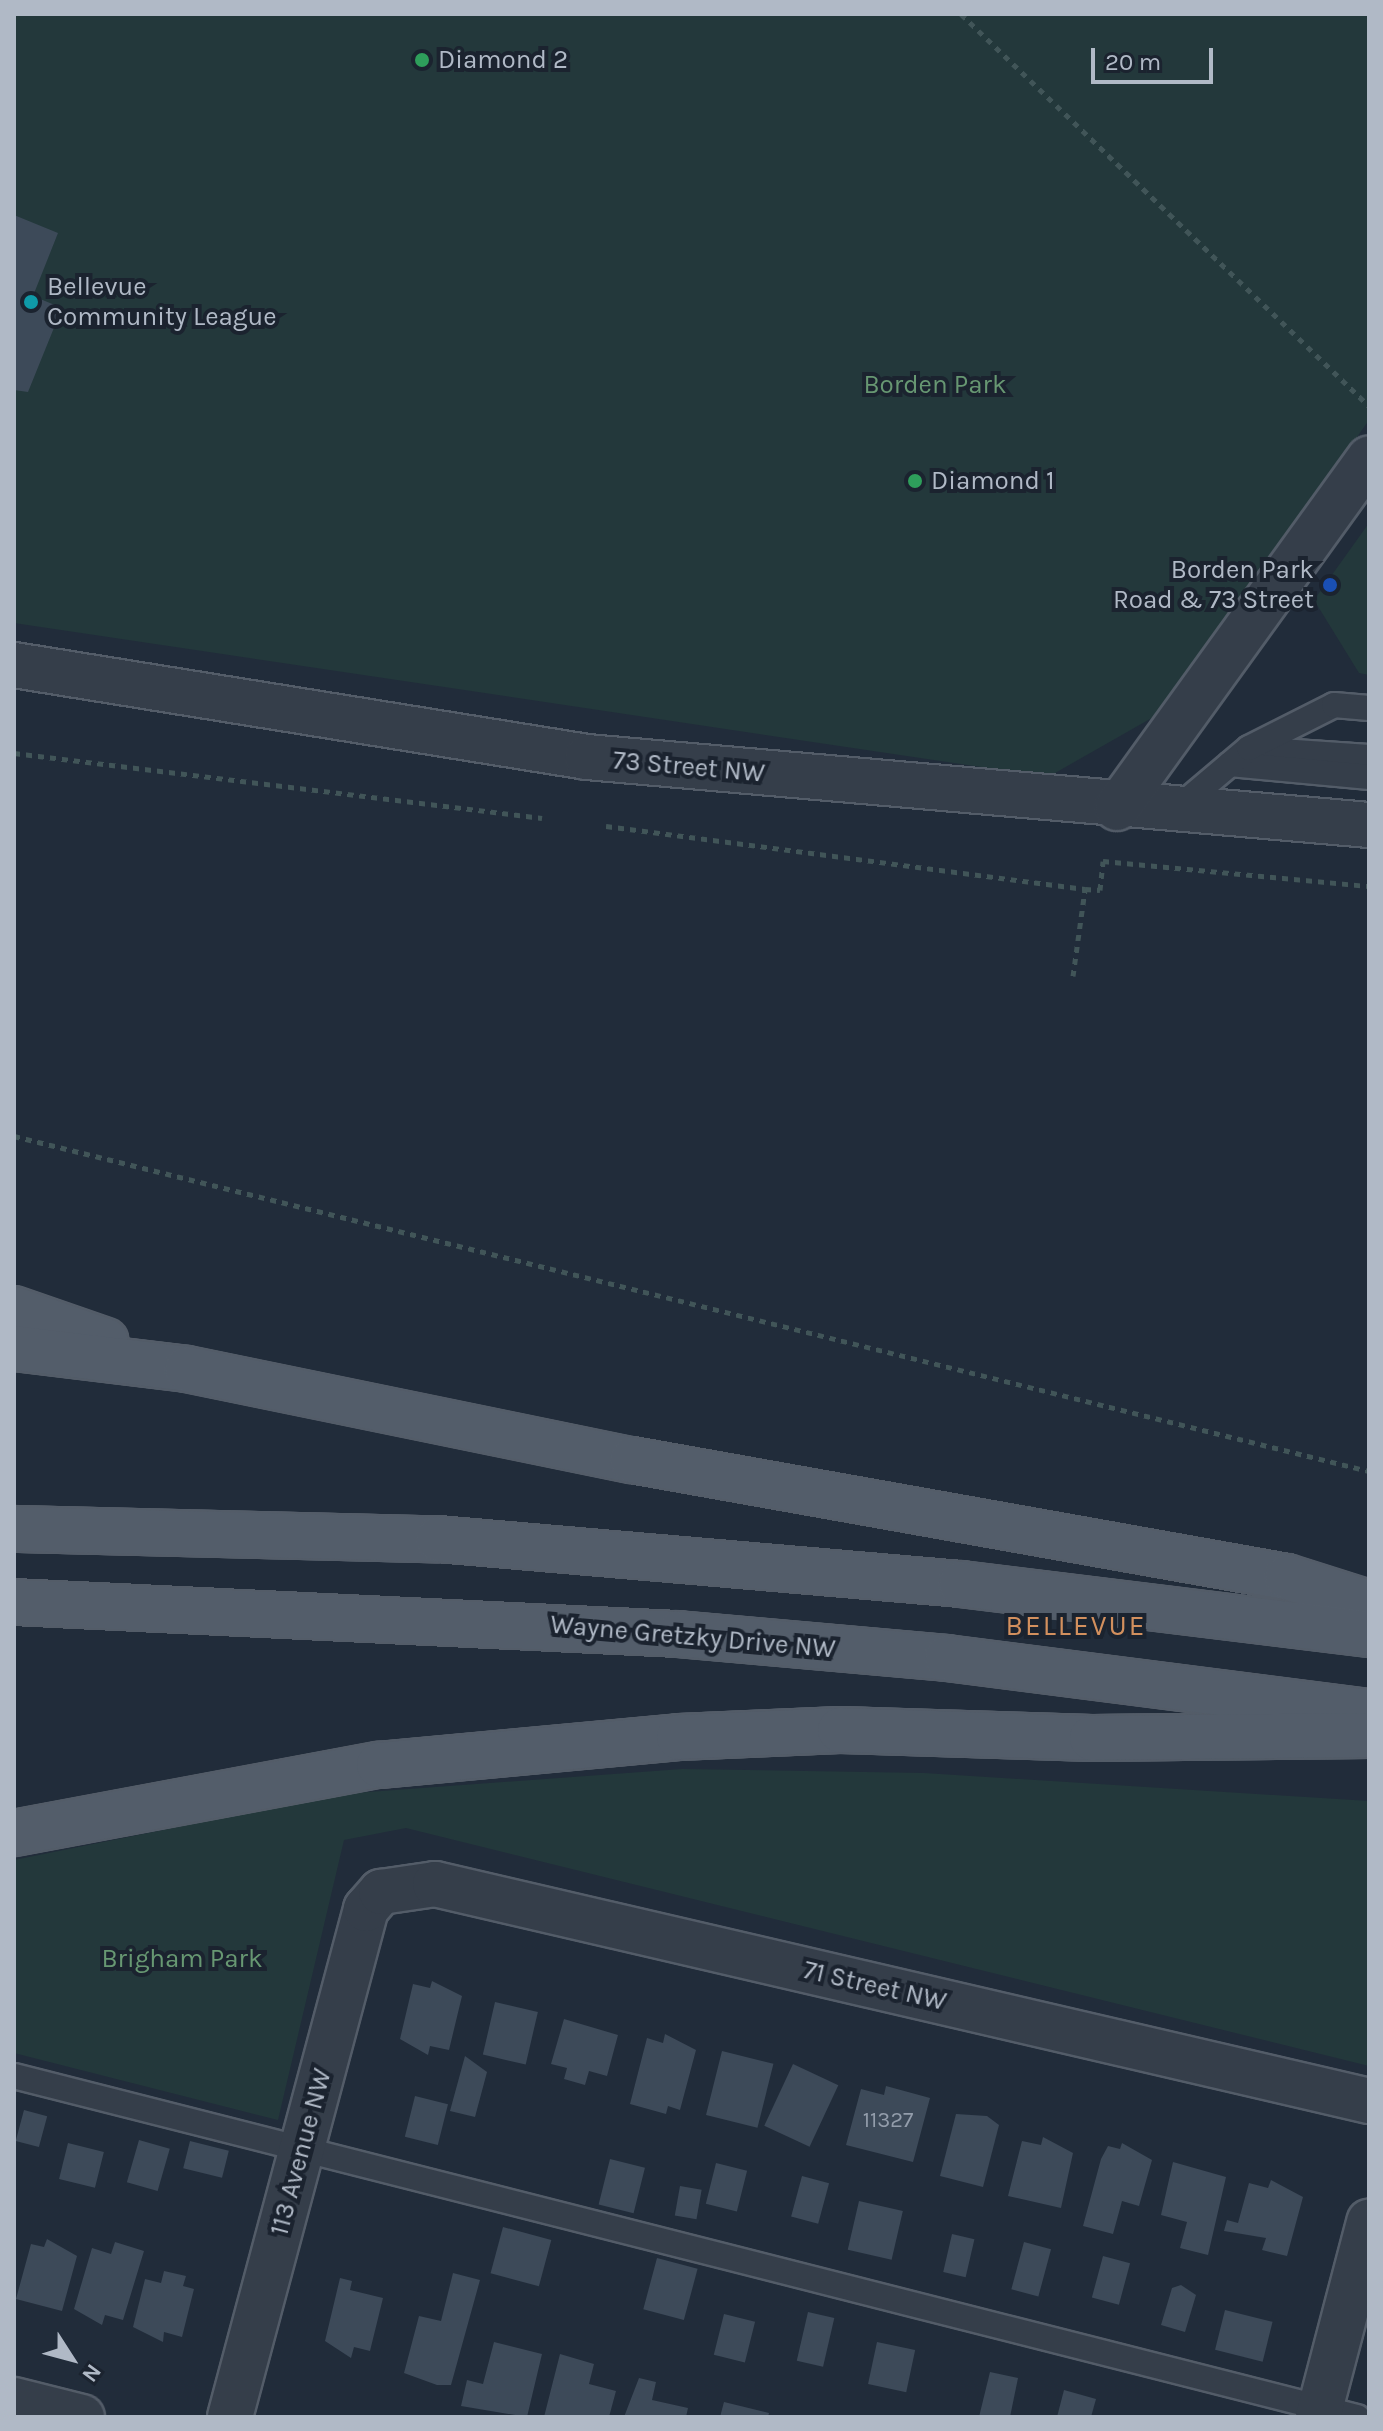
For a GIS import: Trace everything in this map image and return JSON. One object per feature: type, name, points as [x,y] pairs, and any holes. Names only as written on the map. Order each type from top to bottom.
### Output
[{"type":"main road","points":[[14,1309],[187,1369]]},
{"type":"main road","points":[[14,1348],[187,1369],[663,1466],[1287,1577],[1369,1603]]},
{"type":"main road","points":[[14,1529],[438,1539],[961,1584],[1369,1634]]},
{"type":"main road","name":"Wayne Gretzky Drive NW","points":[[14,1602],[678,1634],[947,1658],[1369,1712]]},
{"type":"main road","points":[[14,1833],[379,1765],[679,1737],[840,1730],[1092,1738],[1369,1735]]},
{"type":"street","points":[[1117,808],[1369,458]]},
{"type":"street","name":"73 Street NW","points":[[14,665],[587,757],[1117,808],[1183,803],[1369,825]]},
{"type":"street","name":"71 Street NW","points":[[381,1892],[435,1884],[1369,2101]]},
{"type":"street","name":"113 Avenue NW","points":[[230,2417],[366,1909],[381,1892]]},
{"type":"street","points":[[1332,2414],[1369,2222]]},
{"type":"street","points":[[14,2400],[82,2417]]},
{"type":"lane","points":[[1183,803],[1239,756],[1334,705],[1369,708]]},
{"type":"lane","points":[[1239,756],[1369,757]]},
{"type":"lane","points":[[1239,756],[1369,777]]},
{"type":"lane","points":[[1183,803],[1369,808]]},
{"type":"lane","points":[[14,2076],[302,2146],[1332,2414]]},
{"type":"path","points":[[961,14],[1369,406]]},
{"type":"path","points":[[14,753],[542,818]]},
{"type":"path","points":[[606,826],[1085,889],[1100,890],[1103,861],[1369,886]]},
{"type":"path","points":[[1073,976],[1085,889]]},
{"type":"path","points":[[14,1136],[1369,1471]]},
{"type":"green space","name":"Borden Park","points":[[14,14],[1369,14],[1369,420],[1164,711],[1048,777],[14,623]]},
{"type":"green space","points":[[1369,523],[1369,675],[1359,673],[1314,600]]},
{"type":"green space","name":"Brigham Park","points":[[682,1769],[924,1773],[1369,1801],[1369,2066],[406,1828],[344,1840],[278,2120],[14,2053],[14,1860],[341,1794]]},
{"type":"building","name":"Bellevue Community League","points":[[14,215],[58,233],[33,296],[62,308],[28,392],[14,390]]},
{"type":"building","points":[[432,1981],[462,1996],[449,2050],[430,2046],[428,2055],[400,2039],[413,1984],[430,1988]]},
{"type":"building","points":[[495,2002],[538,2012],[526,2065],[483,2055]]},
{"type":"building","points":[[564,2019],[618,2035],[607,2076],[589,2071],[585,2085],[564,2079],[567,2068],[551,2064]]},
{"type":"building","points":[[665,2034],[696,2050],[680,2110],[668,2106],[666,2114],[630,2104],[647,2038],[663,2043]]},
{"type":"building","points":[[722,2051],[773,2064],[757,2128],[706,2115]]},
{"type":"building","points":[[465,2056],[487,2072],[475,2117],[450,2111]]},
{"type":"building","points":[[793,2064],[838,2085],[810,2147],[764,2126]]},
{"type":"building","points":[[886,2086],[930,2098],[913,2162],[846,2145],[861,2089],[884,2095]]},
{"type":"building","points":[[415,2096],[448,2104],[438,2145],[405,2137]]},
{"type":"building","points":[[24,2110],[47,2116],[39,2147],[16,2141]]},
{"type":"building","points":[[956,2114],[987,2116],[999,2125],[983,2187],[940,2176]]},
{"type":"building","points":[[1043,2137],[1073,2153],[1061,2208],[1008,2196],[1022,2141],[1041,2145]]},
{"type":"building","points":[[139,2140],[170,2149],[158,2191],[127,2182]]},
{"type":"building","points":[[190,2141],[229,2151],[222,2178],[183,2168]]},
{"type":"building","points":[[68,2143],[104,2152],[95,2188],[59,2179]]},
{"type":"building","points":[[1122,2143],[1152,2160],[1139,2206],[1122,2201],[1113,2234],[1083,2226],[1101,2159],[1108,2146],[1120,2149]]},
{"type":"building","points":[[610,2159],[645,2168],[634,2213],[599,2205]]},
{"type":"building","points":[[1173,2162],[1226,2177],[1208,2255],[1180,2248],[1187,2222],[1161,2215]]},
{"type":"building","points":[[716,2163],[747,2171],[737,2211],[706,2204]]},
{"type":"building","points":[[802,2176],[829,2183],[818,2224],[791,2217]]},
{"type":"building","points":[[1271,2180],[1303,2197],[1287,2256],[1262,2250],[1266,2238],[1224,2231],[1227,2220],[1238,2223],[1249,2183],[1268,2188]]},
{"type":"building","points":[[680,2186],[702,2190],[696,2219],[675,2216]]},
{"type":"building","points":[[859,2201],[903,2211],[892,2260],[848,2250]]},
{"type":"building","points":[[503,2227],[551,2240],[539,2286],[491,2273]]},
{"type":"building","points":[[952,2234],[974,2239],[966,2277],[943,2272]]},
{"type":"building","points":[[47,2239],[77,2256],[62,2311],[16,2299],[31,2244],[44,2247]]},
{"type":"building","points":[[115,2242],[144,2251],[123,2320],[105,2315],[102,2325],[74,2309],[92,2248],[111,2254]]},
{"type":"building","points":[[1024,2242],[1051,2249],[1038,2297],[1011,2289]]},
{"type":"building","points":[[1103,2256],[1130,2263],[1119,2305],[1092,2298]]},
{"type":"building","points":[[657,2258],[698,2269],[684,2320],[643,2309]]},
{"type":"building","points":[[164,2271],[186,2276],[183,2286],[194,2289],[182,2337],[164,2332],[163,2342],[133,2327],[145,2279],[161,2283]]},
{"type":"building","points":[[453,2273],[480,2280],[451,2385],[437,2385],[404,2373],[419,2316],[441,2321]]},
{"type":"building","points":[[340,2278],[352,2281],[350,2290],[383,2298],[370,2351],[354,2347],[351,2358],[325,2341]]},
{"type":"building","points":[[1181,2285],[1196,2295],[1185,2332],[1161,2325],[1172,2288]]},
{"type":"building","points":[[1225,2310],[1273,2322],[1263,2362],[1215,2350]]},
{"type":"building","points":[[808,2312],[834,2318],[823,2367],[797,2361]]},
{"type":"building","points":[[724,2314],[755,2322],[745,2362],[714,2355]]},
{"type":"building","points":[[494,2342],[542,2354],[527,2417],[461,2406],[467,2380],[483,2384]]},
{"type":"building","points":[[877,2342],[915,2350],[906,2392],[868,2384]]},
{"type":"building","points":[[560,2354],[594,2364],[589,2384],[616,2391],[609,2417],[544,2417]]},
{"type":"building","points":[[990,2372],[1018,2378],[1010,2417],[979,2417]]},
{"type":"building","points":[[639,2378],[656,2382],[652,2400],[688,2408],[686,2417],[624,2417]]},
{"type":"building","points":[[1064,2390],[1096,2399],[1091,2417],[1057,2417]]},
{"type":"building","points":[[724,2402],[769,2413],[768,2417],[720,2417]]},
{"type":"place","name":"Diamond 2","points":[[422,60]]},
{"type":"place","name":"Bellevue Community League","points":[[31,302]]},
{"type":"place","name":"Diamond 1","points":[[915,481]]},
{"type":"place","name":"Borden Park Road & 73 Street","points":[[1330,585]]},
{"type":"district","name":"BELLEVUE","points":[[1076,1626]]}]
